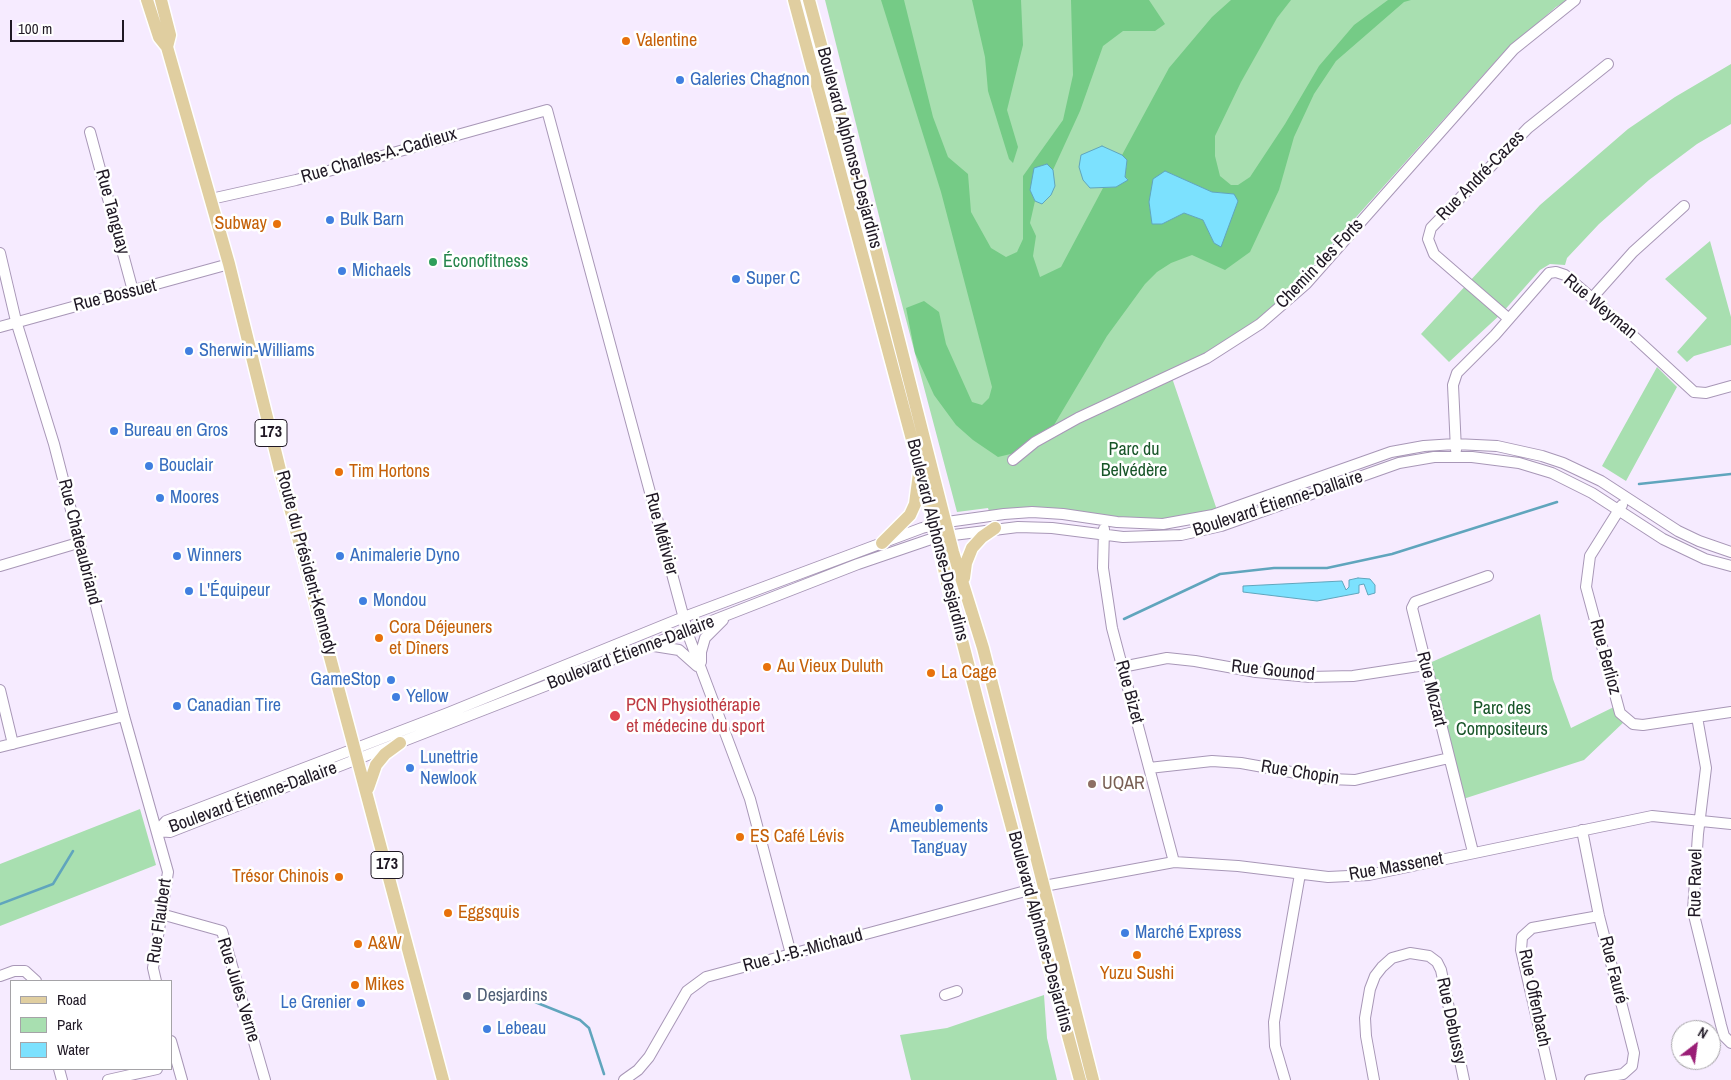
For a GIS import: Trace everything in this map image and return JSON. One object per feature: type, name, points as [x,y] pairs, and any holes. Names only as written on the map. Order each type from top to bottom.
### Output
[{"type":"main road","name":"Route du Président-Kennedy","points":[[147,0],[159,37],[167,47],[229,264],[281,472],[358,754],[443,1080]]},
{"type":"main road","name":"Route du Président-Kennedy","points":[[161,0],[170,35],[167,47]]},
{"type":"main road","name":"Boulevard Alphonse-Desjardins","points":[[794,0],[920,468],[964,588],[982,648],[1094,1080]]},
{"type":"main road","name":"Boulevard Alphonse-Desjardins","points":[[809,0],[942,529],[979,706],[1080,1080]]},
{"type":"main road","points":[[882,543],[910,516],[920,468]]},
{"type":"main road","points":[[964,588],[968,555],[976,541],[995,528]]},
{"type":"main road","points":[[367,790],[376,765],[385,754],[400,743]]},
{"type":"street","name":"Chemin des Forts","points":[[1013,460],[1035,442],[1078,418],[1207,358],[1260,324],[1306,284],[1514,49],[1575,0]]},
{"type":"street","name":"Rue André-Cazes","points":[[1509,319],[1434,254],[1428,239],[1431,228],[1492,162],[1528,128],[1608,64]]},
{"type":"street","name":"Rue Charles-A.-Cadieux","points":[[211,199],[296,180],[547,110]]},
{"type":"street","name":"Rue Métivier","points":[[547,110],[687,631],[750,799],[791,954]]},
{"type":"street","name":"Rue Tanguay","points":[[90,132],[133,291]]},
{"type":"street","points":[[1592,298],[1633,252],[1684,206]]},
{"type":"street","name":"Rue Chateaubriand","points":[[0,253],[16,321],[54,444],[78,543],[156,831]]},
{"type":"street","name":"Rue Bossuet","points":[[0,326],[229,264]]},
{"type":"street","name":"Rue Weyman","points":[[1456,456],[1454,380],[1462,367],[1509,319],[1549,273],[1556,272],[1565,275],[1694,392],[1706,393],[1731,386]]},
{"type":"street","name":"Boulevard Étienne-Dallaire","points":[[156,831],[170,832],[684,617],[882,543],[1004,514],[1032,512],[1163,524],[1213,515],[1391,452],[1424,446],[1455,444],[1497,446],[1542,456],[1588,475],[1628,498],[1678,531],[1698,541],[1731,552]]},
{"type":"street","name":"Boulevard Étienne-Dallaire","points":[[358,754],[400,743],[734,613],[942,529],[1052,528],[1123,537],[1158,537],[1208,530],[1400,464],[1428,458],[1456,456],[1497,459],[1540,469],[1578,485],[1663,539],[1685,550],[1731,566]]},
{"type":"street","name":"Rue Berlioz","points":[[1628,498],[1590,556],[1586,587],[1620,713],[1633,724],[1685,720],[1731,712]]},
{"type":"street","name":"Rue Bizet","points":[[1104,520],[1103,568],[1112,628],[1174,862]]},
{"type":"street","points":[[0,566],[78,543]]},
{"type":"street","name":"Rue Mozart","points":[[1473,852],[1412,608],[1415,602],[1488,576]]},
{"type":"street","points":[[702,673],[701,652],[705,638],[716,626],[734,613]]},
{"type":"street","points":[[648,646],[662,646],[679,650],[693,660],[702,673]]},
{"type":"street","name":"Rue Gounod","points":[[1122,667],[1167,658],[1256,672],[1310,677],[1353,676],[1425,665]]},
{"type":"street","points":[[0,690],[13,744]]},
{"type":"street","points":[[0,747],[124,716]]},
{"type":"street","name":"Rue Ravel","points":[[1698,717],[1706,768],[1693,912],[1720,1025],[1724,1036],[1731,1043]]},
{"type":"street","name":"Rue Chopin","points":[[1149,768],[1212,761],[1241,763],[1330,779],[1355,780],[1449,758]]},
{"type":"street","name":"Rue Massenet","points":[[1029,890],[1174,862],[1238,866],[1328,877],[1369,875],[1652,816],[1731,824]]},
{"type":"street","name":"Rue Fauré","points":[[1582,830],[1599,916],[1634,1053],[1632,1066],[1623,1074],[1590,1080]]},
{"type":"street","name":"Rue Flaubert","points":[[156,831],[168,872],[153,968],[156,980]]},
{"type":"street","points":[[1285,1080],[1276,1046],[1274,1022],[1300,874]]},
{"type":"street","name":"Rue J.-B.-Michaud","points":[[624,1080],[638,1070],[649,1057],[679,1002],[694,983],[706,977],[1029,890]]},
{"type":"street","name":"Rue Jules Verne","points":[[161,914],[222,931],[265,1080]]},
{"type":"street","name":"Rue Offenbach","points":[[1551,1080],[1521,950],[1522,936],[1532,928],[1599,916]]},
{"type":"street","name":"Rue Debussy","points":[[1374,1080],[1366,1036],[1365,1018],[1370,989],[1374,976],[1382,966],[1392,958],[1410,953],[1429,956],[1437,962],[1441,970],[1464,1080]]},
{"type":"street","points":[[0,976],[14,971],[25,971],[35,980]]},
{"type":"street","points":[[945,995],[957,992]]},
{"type":"street","points":[[172,1049],[174,1065],[182,1080]]},
{"type":"street","points":[[108,1080],[153,1070]]},
{"type":"green space","name":"Parc du Belvédère","points":[[825,0],[1568,0],[1556,7],[1502,54],[1298,282],[1258,321],[1171,375],[1218,513],[1163,524],[990,515],[988,508],[957,512],[886,244]]},
{"type":"green space","points":[[881,0],[904,0],[933,117],[948,157],[968,174],[971,212],[991,248],[1006,257],[1017,252],[1023,239],[1023,176],[1063,120],[1073,75],[1071,0],[1149,0],[1165,24],[1155,31],[1123,31],[1103,46],[1080,111],[1053,170],[1046,164],[1030,190],[1035,201],[1030,223],[1036,236],[1033,256],[1040,277],[1061,267],[1103,188],[1116,187],[1128,179],[1125,177],[1127,160],[1122,155],[1169,68],[1212,17],[1231,0],[1291,0],[1277,18],[1241,82],[1215,136],[1215,156],[1220,176],[1231,185],[1238,185],[1250,177],[1285,124],[1319,66],[1354,25],[1388,0],[1411,0],[1404,2],[1336,61],[1314,94],[1294,137],[1279,190],[1250,252],[1225,270],[1192,255],[1171,263],[1157,272],[1145,284],[1107,336],[1051,430],[1023,451],[998,457],[973,440],[956,425],[934,395],[915,353],[906,308],[924,301],[939,312],[946,344],[972,402],[982,405],[989,398],[992,387],[941,192]],"holes":[[[1165,171],[1212,192],[1234,194],[1214,243],[1203,220],[1184,213],[1162,224],[1152,224],[1149,202]]]},
{"type":"green space","points":[[972,0],[1021,0],[1023,45],[1007,110],[1018,147],[1013,163],[1009,159],[988,91],[985,57]]},
{"type":"green space","points":[[1731,64],[1731,124],[1697,144],[1649,180],[1599,224],[1567,258],[1565,265],[1550,264],[1540,270],[1502,313],[1449,362],[1421,334],[1540,205],[1628,129],[1675,97]]},
{"type":"green space","points":[[1710,241],[1731,317],[1731,345],[1694,356],[1687,362],[1677,352],[1707,318],[1665,279]]},
{"type":"green space","points":[[1657,367],[1677,387],[1626,481],[1602,466]]},
{"type":"green space","name":"Parc des Compositeurs","points":[[1540,614],[1553,679],[1571,728],[1618,705],[1626,720],[1584,760],[1460,800],[1425,665]]},
{"type":"green space","points":[[140,809],[156,865],[0,926],[0,864]]},
{"type":"green space","points":[[1044,995],[1047,1038],[1057,1080],[911,1080],[900,1035],[947,1028]]},
{"type":"water","points":[[1102,146],[1122,155],[1127,160],[1125,177],[1128,180],[1116,187],[1090,188],[1083,180],[1079,167],[1081,155]]},
{"type":"water","points":[[1047,164],[1053,170],[1055,186],[1051,195],[1042,204],[1035,201],[1030,190],[1034,168]]},
{"type":"water","points":[[1165,171],[1212,192],[1234,194],[1238,201],[1221,247],[1214,243],[1203,220],[1184,213],[1162,224],[1152,224],[1149,202],[1153,179]]},
{"type":"water","points":[[1358,578],[1370,579],[1375,585],[1375,593],[1368,595],[1364,584],[1359,585],[1359,593],[1317,601],[1243,592],[1243,586],[1342,581],[1346,590],[1349,587],[1349,580]]},
{"type":"waterway","points":[[1639,484],[1731,474]]},
{"type":"waterway","points":[[1124,619],[1220,574],[1274,568],[1327,568],[1392,554],[1557,502]]},
{"type":"waterway","points":[[0,904],[53,884],[73,851]]},
{"type":"waterway","points":[[520,996],[580,1020],[589,1028],[604,1074]]},
{"type":"place","name":"Valentine","points":[[626,41]]},
{"type":"place","name":"Galeries Chagnon","points":[[680,80]]},
{"type":"place","name":"Bulk Barn","points":[[330,220]]},
{"type":"place","name":"Subway","points":[[277,224]]},
{"type":"place","name":"Éconofitness","points":[[433,262]]},
{"type":"place","name":"Michaels","points":[[342,271]]},
{"type":"place","name":"Super C","points":[[736,279]]},
{"type":"place","name":"Sherwin-Williams","points":[[189,351]]},
{"type":"place","name":"Bureau en Gros","points":[[114,431]]},
{"type":"place","name":"Bouclair","points":[[149,466]]},
{"type":"place","name":"Tim Hortons","points":[[339,472]]},
{"type":"place","name":"Moores","points":[[160,498]]},
{"type":"place","name":"Winners","points":[[177,556]]},
{"type":"place","name":"Animalerie Dyno","points":[[340,556]]},
{"type":"place","name":"L'Équipeur","points":[[189,591]]},
{"type":"place","name":"Mondou","points":[[363,601]]},
{"type":"place","name":"Cora Déjeuners et Dîners","points":[[379,638]]},
{"type":"place","name":"Au Vieux Duluth","points":[[767,667]]},
{"type":"place","name":"La Cage","points":[[931,673]]},
{"type":"place","name":"GameStop","points":[[391,680]]},
{"type":"place","name":"Yellow","points":[[396,697]]},
{"type":"place","name":"Canadian Tire","points":[[177,706]]},
{"type":"place","name":"PCN Physiothérapie et médecine du sport","points":[[615,716]]},
{"type":"place","name":"Lunettrie Newlook","points":[[410,768]]},
{"type":"place","name":"UQAR","points":[[1092,784]]},
{"type":"place","name":"Ameublements Tanguay","points":[[939,808]]},
{"type":"place","name":"ES Café Lévis","points":[[740,837]]},
{"type":"place","name":"Trésor Chinois","points":[[339,877]]},
{"type":"place","name":"Eggsquis","points":[[448,913]]},
{"type":"place","name":"Marché Express","points":[[1125,933]]},
{"type":"place","name":"A&W","points":[[358,944]]},
{"type":"place","name":"Yuzu Sushi","points":[[1137,955]]},
{"type":"place","name":"Mikes","points":[[355,985]]},
{"type":"place","name":"Desjardins","points":[[467,996]]},
{"type":"place","name":"Le Grenier","points":[[361,1003]]},
{"type":"place","name":"Lebeau","points":[[487,1029]]}]
